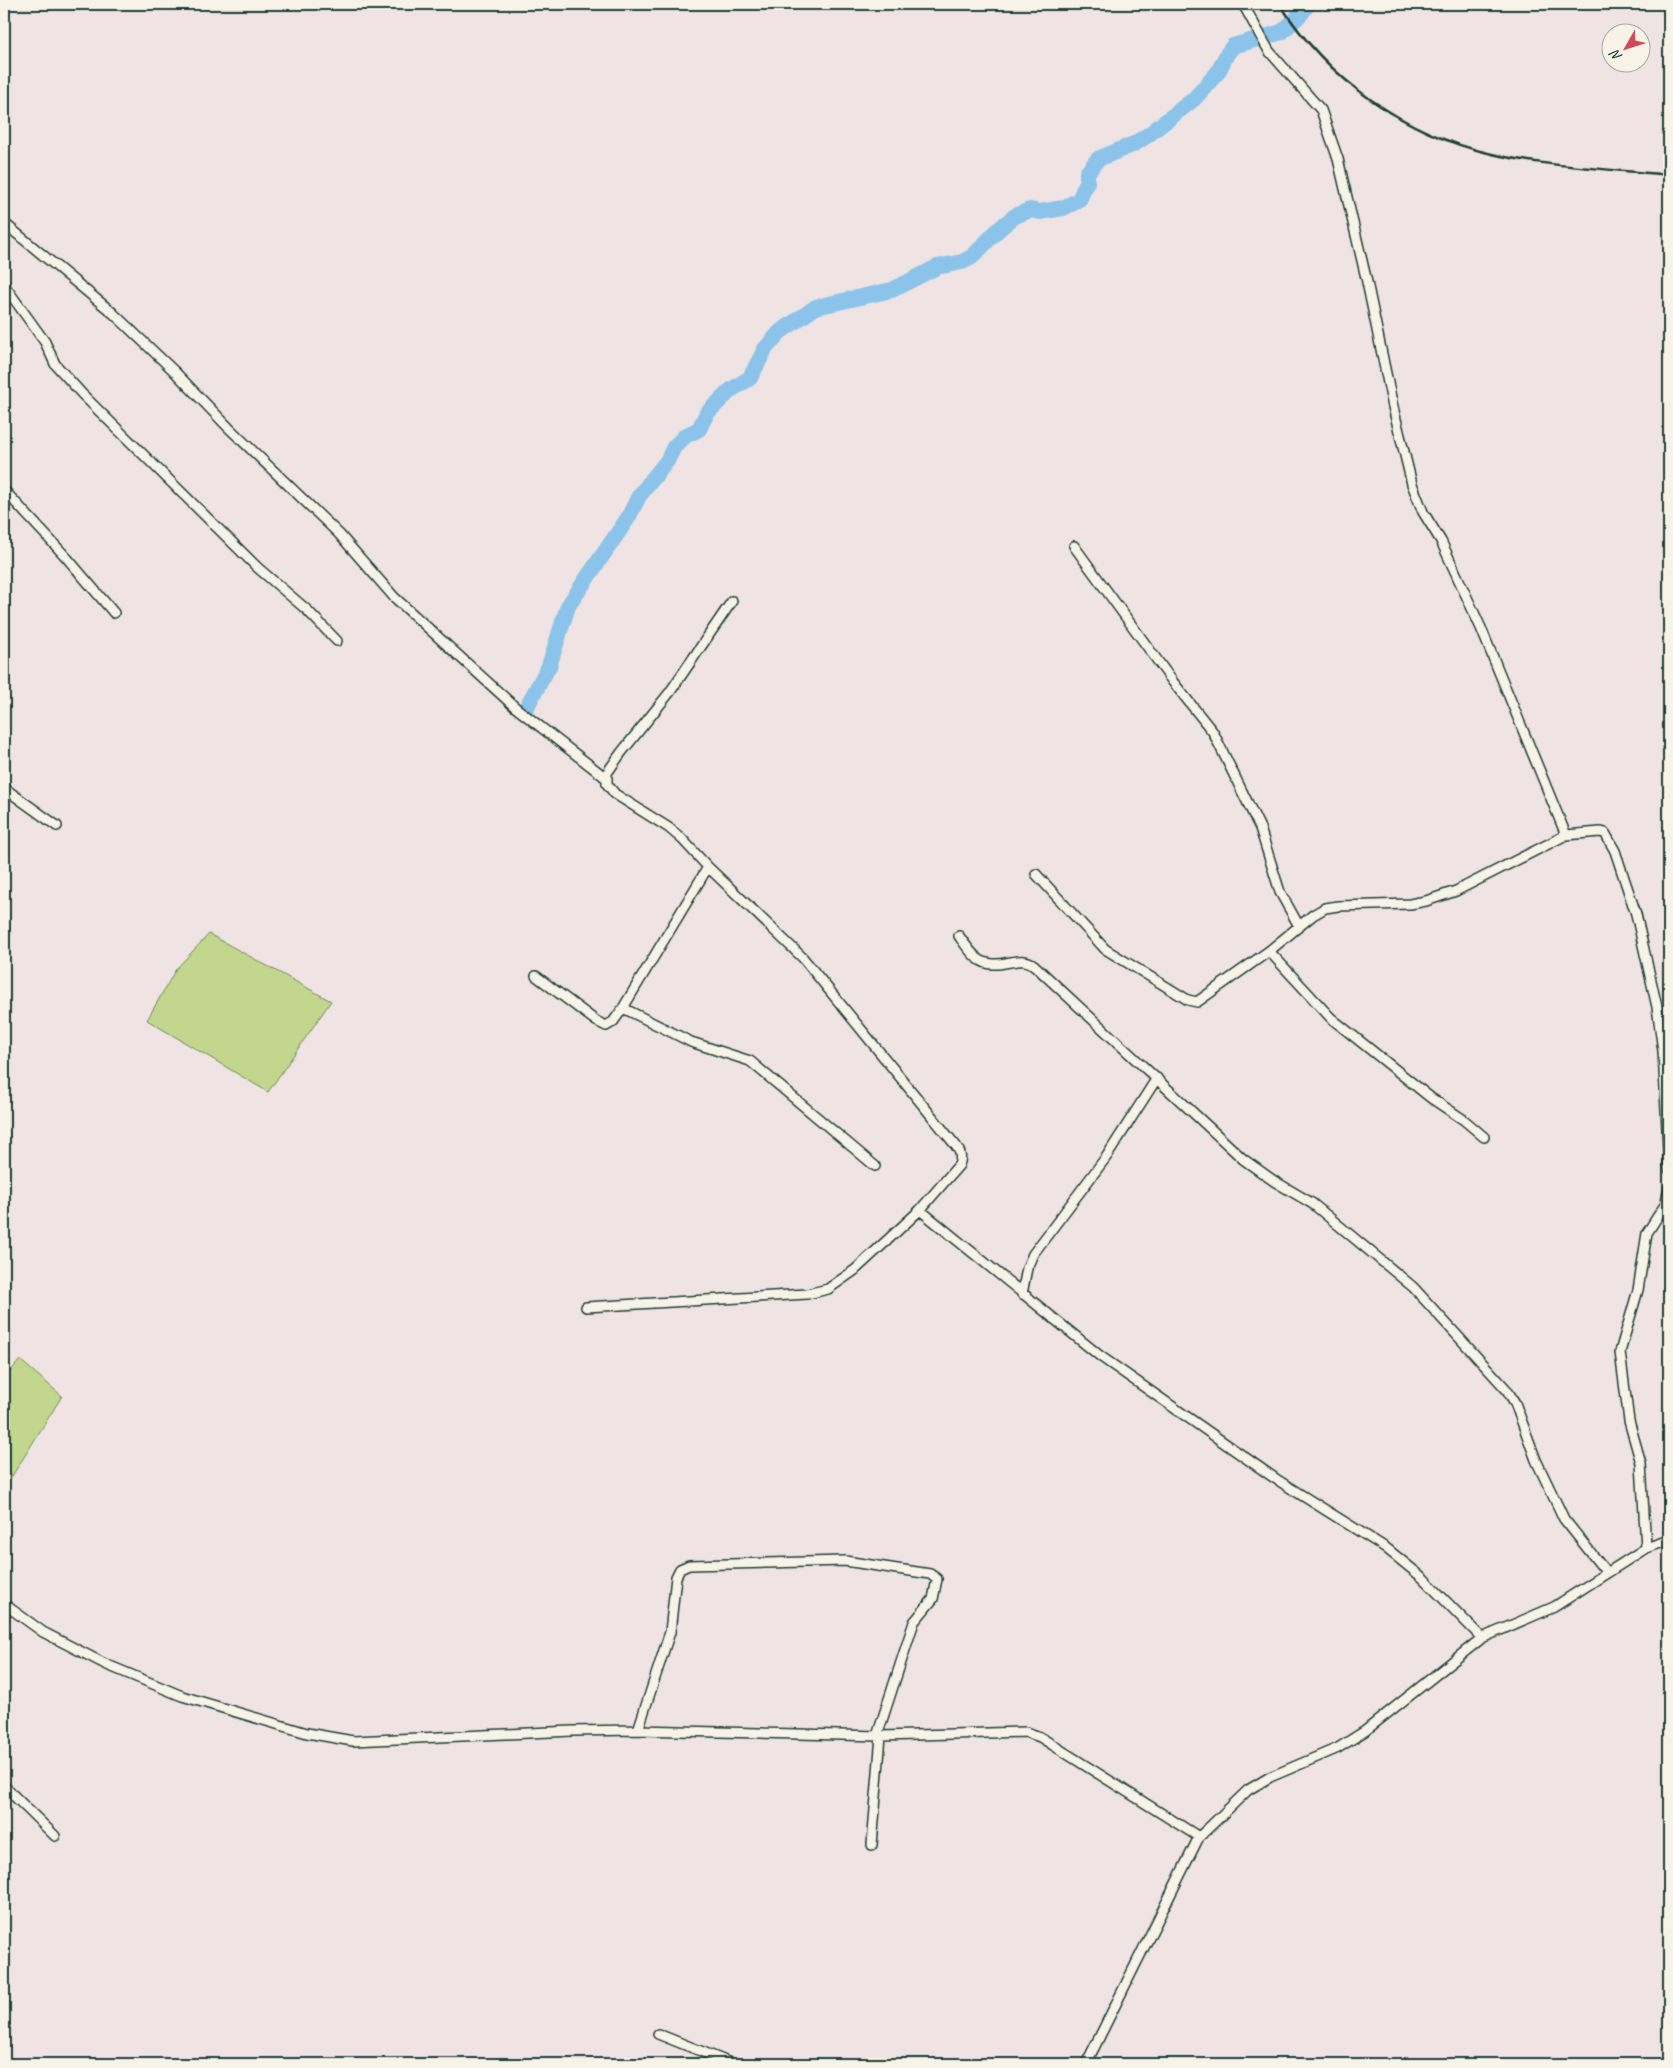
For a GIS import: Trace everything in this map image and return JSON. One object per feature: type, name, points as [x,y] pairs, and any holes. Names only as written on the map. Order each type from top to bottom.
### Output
[{"type":"street","points":[[1243,4],[1269,51],[1321,110],[1330,134],[1367,282],[1395,416],[1412,484],[1423,512],[1442,541],[1481,628],[1566,835]]},
{"type":"street","points":[[4,223],[113,313],[173,370],[229,428],[339,534],[394,597],[515,706],[563,746],[606,778],[610,789],[615,794],[669,828],[803,958],[961,1154],[959,1165],[920,1210],[855,1270],[836,1285],[819,1292],[586,1307]]},
{"type":"street","points":[[4,285],[45,342],[55,364],[82,394],[258,568],[307,610],[337,640]]},
{"type":"street","points":[[4,490],[67,558],[114,614]]},
{"type":"street","points":[[1074,546],[1173,682],[1213,732],[1260,828],[1280,892],[1299,926]]},
{"type":"street","points":[[606,778],[607,773],[621,752],[670,692],[732,601]]},
{"type":"street","points":[[4,788],[57,826]]},
{"type":"street","points":[[1036,874],[1105,949],[1194,1002],[1201,1000],[1325,908],[1410,904],[1426,901],[1456,890],[1566,835],[1605,833],[1615,851],[1636,914],[1657,1007],[1663,1051],[1669,1169]]},
{"type":"street","points":[[536,976],[603,1025],[610,1024],[623,1008],[708,867]]},
{"type":"street","points":[[959,936],[976,957],[984,962],[1002,965],[1020,960],[1030,961],[1243,1159],[1274,1182],[1313,1204],[1413,1287],[1488,1369],[1515,1403],[1536,1460],[1564,1520],[1607,1573]]},
{"type":"street","points":[[1269,951],[1331,1018],[1431,1098],[1464,1120],[1484,1137]]},
{"type":"street","points":[[623,1008],[691,1042],[750,1061],[876,1166]]},
{"type":"street","points":[[1022,1294],[1027,1268],[1033,1254],[1107,1156],[1157,1078]]},
{"type":"street","points":[[1646,1548],[1640,1463],[1629,1422],[1620,1352],[1638,1290],[1646,1233],[1665,1205],[1669,1189]]},
{"type":"street","points":[[920,1210],[1100,1356],[1276,1479],[1386,1548],[1423,1578],[1482,1638]]},
{"type":"street","points":[[1086,2064],[1199,1836],[1248,1790],[1270,1777],[1338,1748],[1365,1731],[1482,1638],[1554,1607],[1646,1548],[1669,1540]]},
{"type":"street","points":[[638,1730],[670,1632],[676,1577],[680,1569],[689,1565],[845,1561],[930,1574],[936,1579],[933,1599],[914,1622],[879,1736],[872,1845]]},
{"type":"street","points":[[4,1604],[43,1632],[105,1664],[182,1696],[327,1738],[353,1741],[572,1731],[638,1730],[879,1736],[1026,1732],[1040,1737],[1199,1836]]},
{"type":"street","points":[[4,1786],[55,1836]]},
{"type":"street","points":[[658,2034],[733,2064]]},
{"type":"green space","points":[[209,934],[331,1001],[268,1092],[147,1020],[176,969]]},
{"type":"green space","points":[[20,1360],[62,1396],[4,1489],[4,1379]]},
{"type":"waterway","points":[[525,710],[549,666],[568,606],[628,518],[639,496],[667,461],[674,447],[685,436],[699,429],[707,413],[731,390],[750,378],[765,349],[780,332],[816,307],[892,290],[937,267],[962,262],[972,257],[999,229],[1015,216],[1030,210],[1040,212],[1063,208],[1079,200],[1087,182],[1087,173],[1098,159],[1134,144],[1194,99],[1218,72],[1233,46],[1282,32],[1301,14],[1308,4]]},
{"type":"railway","points":[[1280,4],[1321,57],[1345,80],[1399,118],[1429,133],[1460,145],[1513,158],[1557,165],[1669,175]]}]
